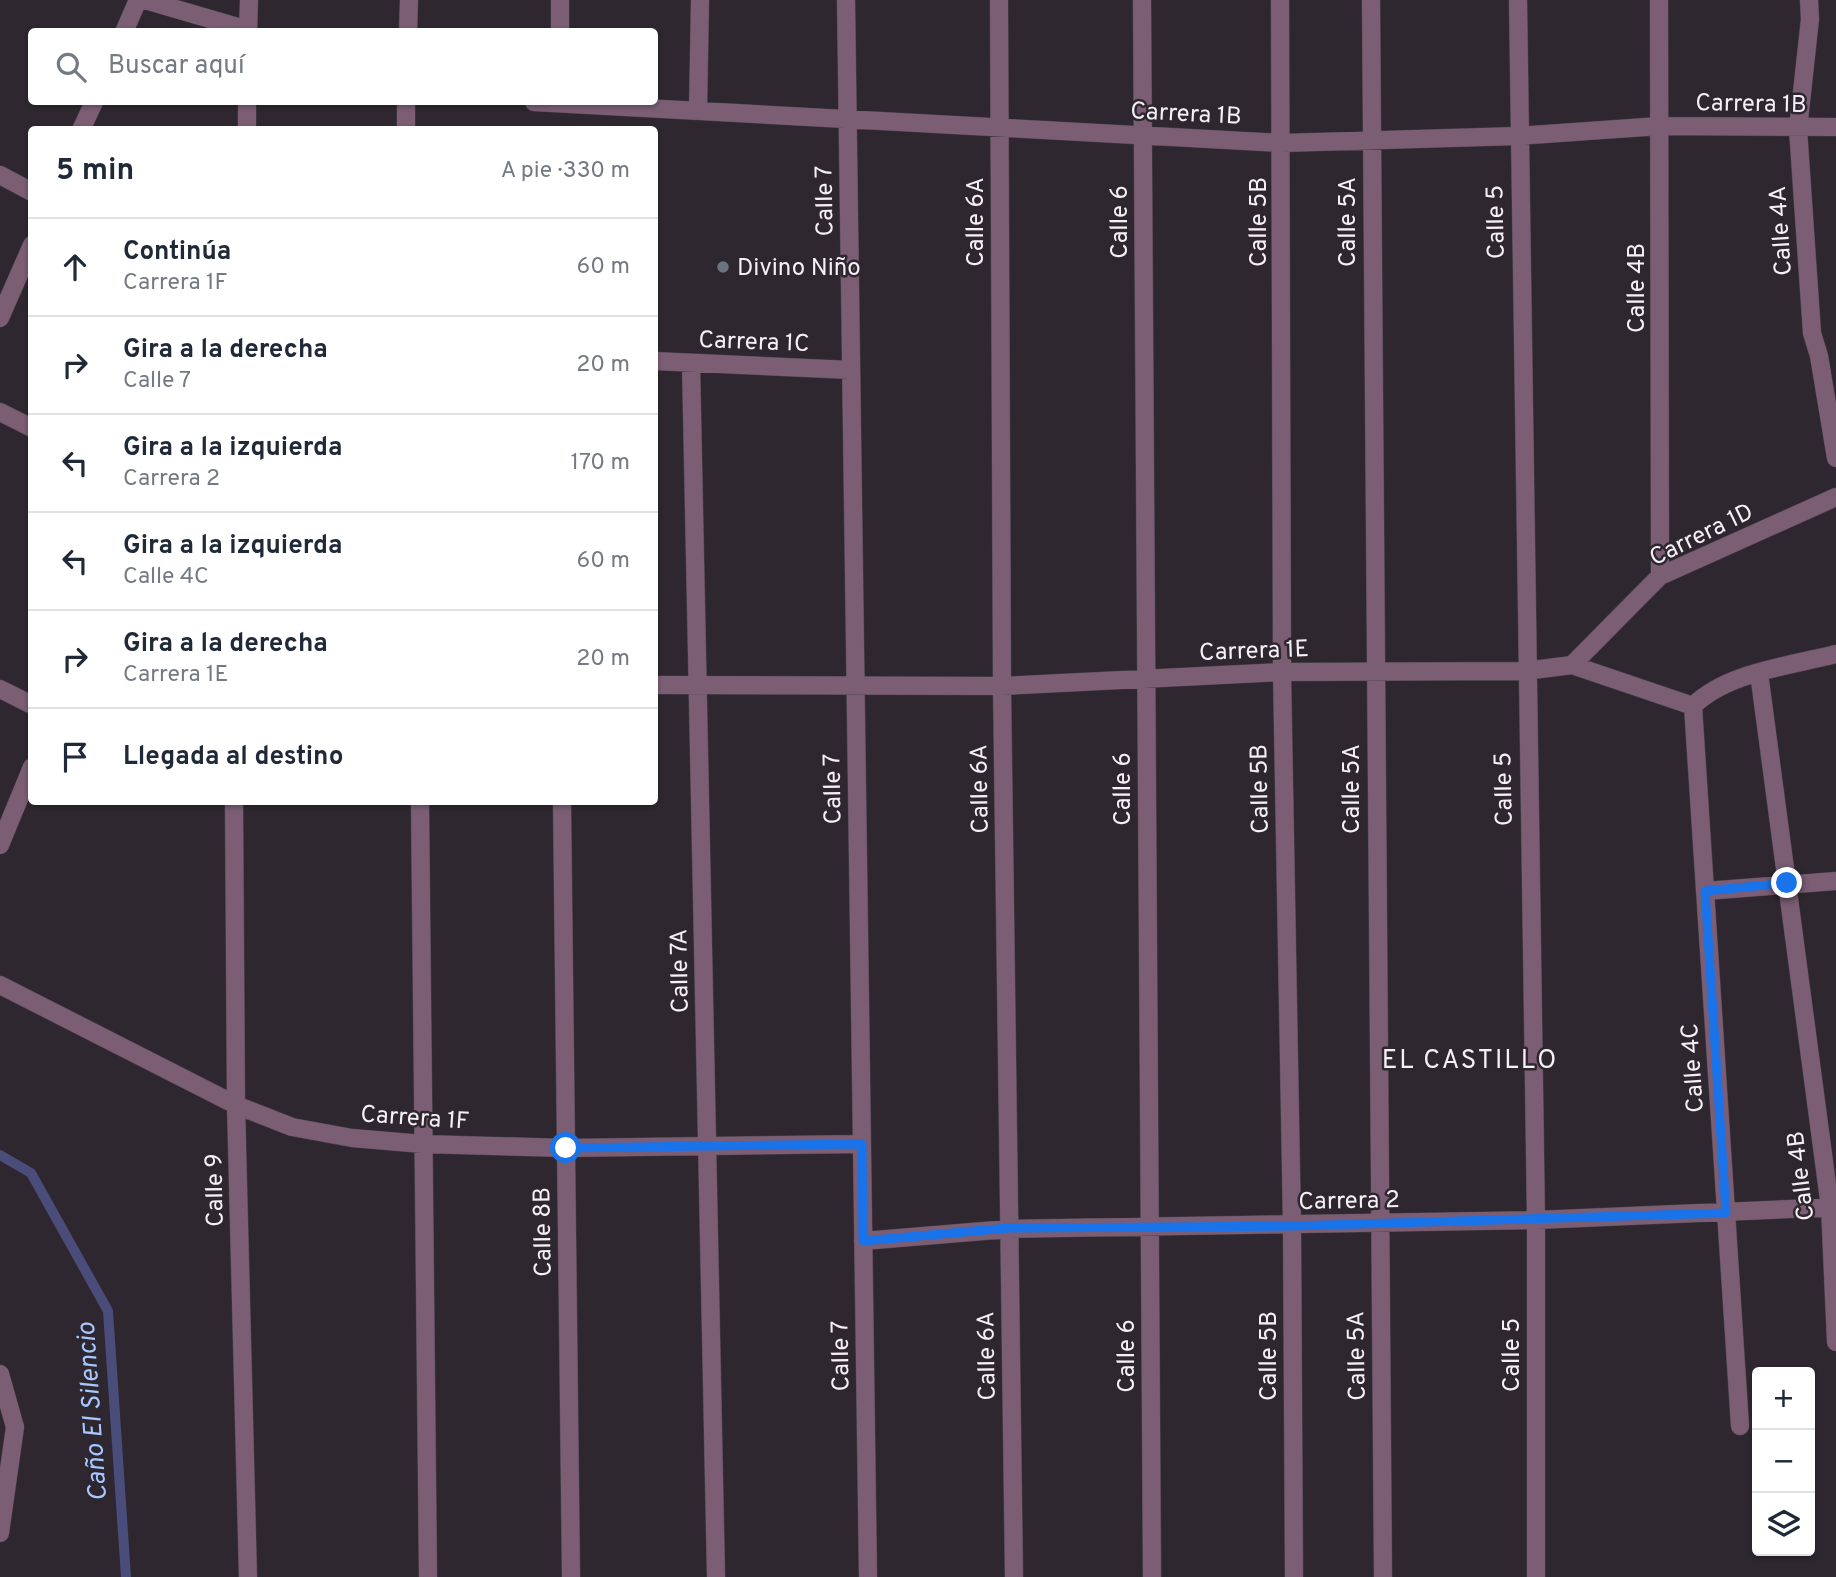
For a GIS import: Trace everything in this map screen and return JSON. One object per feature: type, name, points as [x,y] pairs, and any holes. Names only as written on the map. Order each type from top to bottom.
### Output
[{"type":"street","points":[[126,28],[138,0]]},
{"type":"street","points":[[145,0],[238,28]]},
{"type":"street","points":[[248,28],[249,0]]},
{"type":"street","points":[[408,28],[409,0]]},
{"type":"street","points":[[559,28],[560,0]]},
{"type":"street","points":[[698,111],[700,0]]},
{"type":"street","name":"Calle 7","points":[[846,0],[868,1577]]},
{"type":"street","name":"Calle 6A","points":[[999,0],[1002,686],[1014,1577]]},
{"type":"street","name":"Calle 6","points":[[1142,0],[1152,1577]]},
{"type":"street","name":"Calle 5B","points":[[1280,0],[1282,672],[1292,1226],[1294,1577]]},
{"type":"street","name":"Calle 5A","points":[[1371,0],[1378,1223],[1383,1577]]},
{"type":"street","name":"Calle 5","points":[[1518,0],[1525,671],[1535,1220],[1536,1577]]},
{"type":"street","name":"Calle 4B","points":[[1659,0],[1660,576]]},
{"type":"street","name":"Calle 4A","points":[[1809,0],[1810,19],[1798,129],[1812,333],[1828,354],[1836,458]]},
{"type":"street","points":[[83,126],[93,105]]},
{"type":"street","points":[[247,105],[247,126]]},
{"type":"street","points":[[406,105],[406,126]]},
{"type":"street","name":"Carrera 1B","points":[[593,105],[1282,143],[1518,136],[1660,126],[1798,129],[1836,127]]},
{"type":"street","points":[[0,175],[28,190]]},
{"type":"street","points":[[0,318],[28,254]]},
{"type":"street","name":"Carrera 1C","points":[[658,361],[851,370]]},
{"type":"street","name":"Calle 7A","points":[[691,363],[716,1577]]},
{"type":"street","points":[[0,412],[28,426]]},
{"type":"street","name":"Carrera 1D","points":[[1572,664],[1660,576],[1836,497]]},
{"type":"street","points":[[1693,706],[1707,692],[1759,673],[1836,654]]},
{"type":"street","name":"Carrera 1E","points":[[658,685],[856,688],[1002,686],[1282,672],[1525,671],[1572,664],[1693,706]]},
{"type":"street","name":"Calle 4B","points":[[1759,673],[1833,1207],[1836,1342]]},
{"type":"street","points":[[0,689],[28,703]]},
{"type":"street","name":"Calle 4C","points":[[1693,706],[1741,1426]]},
{"type":"street","points":[[0,845],[28,777]]},
{"type":"street","name":"Calle 9","points":[[230,805],[248,1577]]},
{"type":"street","points":[[420,805],[428,1577]]},
{"type":"street","name":"Calle 8B","points":[[562,805],[571,1577]]},
{"type":"street","points":[[1705,891],[1836,881]]},
{"type":"street","name":"Carrera 1F","points":[[0,985],[236,1105],[292,1127],[352,1138],[423,1144],[566,1148],[862,1144]]},
{"type":"street","name":"Carrera 2","points":[[863,1241],[1008,1228],[1292,1226],[1535,1220],[1833,1207]]},
{"type":"street","points":[[0,1374],[15,1427],[0,1533]]},
{"type":"waterway","name":"Caño El Silencio","points":[[0,1155],[31,1173],[108,1311],[126,1577]]},
{"type":"place","name":"Divino Niño","points":[[723,267]]},
{"type":"district","name":"EL CASTILLO","points":[[1470,1059]]},
{"type":"route","points":[[566,1148],[862,1144],[863,1241],[1008,1228],[1292,1226],[1726,1213],[1705,891],[1787,883]]}]
